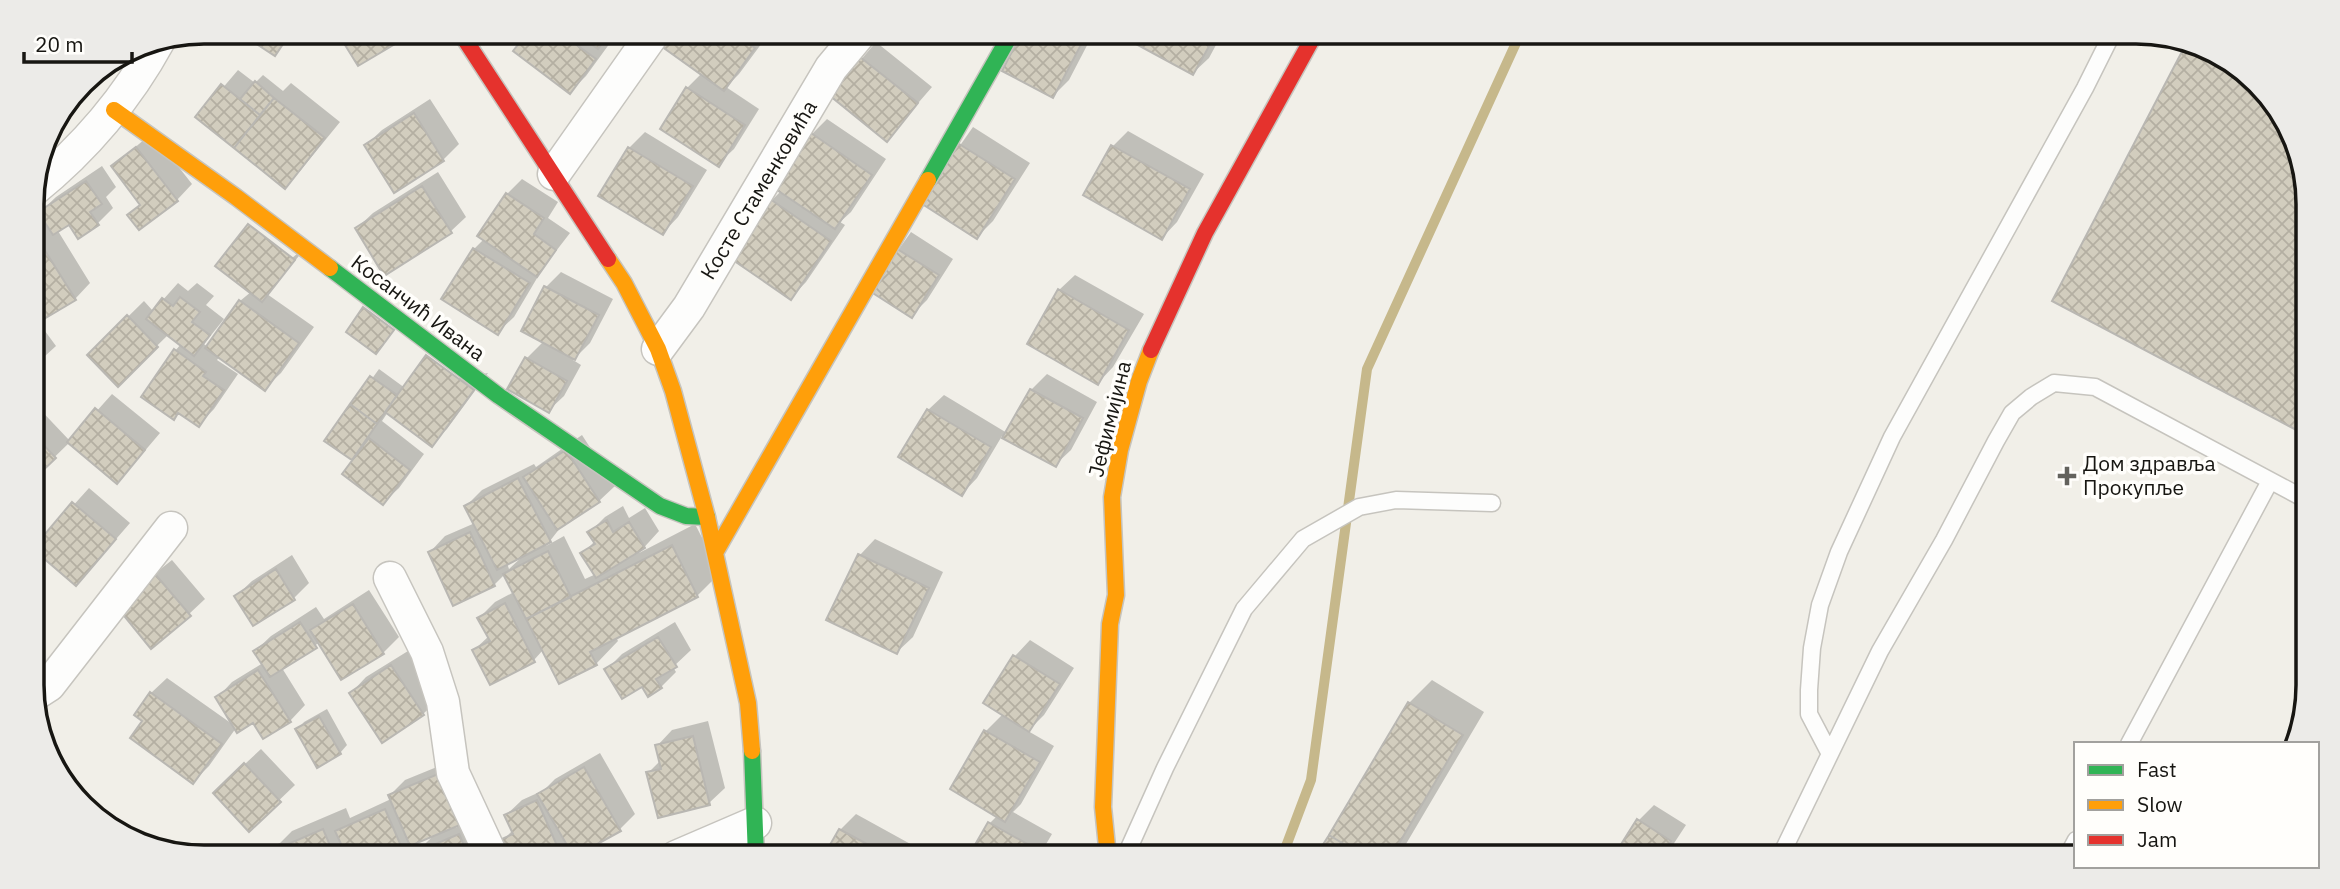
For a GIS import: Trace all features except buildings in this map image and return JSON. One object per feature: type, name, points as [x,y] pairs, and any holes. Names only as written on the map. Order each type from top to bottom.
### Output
[{"type":"street","points":[[468,44],[624,283],[658,349],[673,391],[716,551],[748,703],[756,845]]},
{"type":"street","points":[[554,174],[646,44]]},
{"type":"street","name":"Косте Стаменковића","points":[[658,349],[689,307],[831,68],[851,44]]},
{"type":"street","points":[[716,551],[1005,44]]},
{"type":"street","name":"Јефимијина","points":[[1107,845],[1103,807],[1110,624],[1116,595],[1112,497],[1126,427],[1149,354],[1185,274],[1251,146],[1309,44]]},
{"type":"street","points":[[46,178],[93,134],[114,110],[150,53]]},
{"type":"street","name":"Косанчић Ивана","points":[[114,110],[236,197],[499,396],[660,506],[676,513],[707,517]]},
{"type":"street","points":[[44,688],[171,528]]},
{"type":"street","points":[[390,578],[427,652],[443,702],[453,772],[486,845]]},
{"type":"street","points":[[705,845],[755,823]]},
{"type":"lane","points":[[1830,754],[1810,714],[1808,690],[1820,605],[1839,552],[1892,438],[2073,112],[2107,44]]},
{"type":"lane","points":[[1786,845],[1880,651],[1944,540],[2012,413],[2031,397],[2054,383],[2095,387],[2296,494]]},
{"type":"lane","points":[[2130,742],[2270,481]]},
{"type":"lane","points":[[1130,845],[1165,768],[1244,609],[1303,540],[1359,507],[1396,500],[1492,503]]},
{"type":"waterway","points":[[1287,845],[1311,780],[1367,369],[1516,44]]},
{"type":"traffic: fast","points":[[928,180],[1005,44]]},
{"type":"traffic: fast","points":[[330,268],[499,396],[660,506],[686,516],[707,517]]},
{"type":"traffic: fast","points":[[752,751],[756,845]]},
{"type":"traffic: slow","points":[[114,110],[330,268]]},
{"type":"traffic: slow","points":[[716,551],[928,180]]},
{"type":"traffic: slow","points":[[608,259],[624,283],[658,349],[673,391],[707,517],[748,703],[752,751]]},
{"type":"traffic: slow","points":[[1107,845],[1103,807],[1110,624],[1116,595],[1112,497],[1120,450],[1139,381],[1151,350]]},
{"type":"traffic: jam","points":[[468,44],[608,259]]},
{"type":"traffic: jam","points":[[1151,350],[1205,233],[1309,44]]},
{"type":"place","name":"Дом здравља Прокупље","points":[[2067,476]]}]
